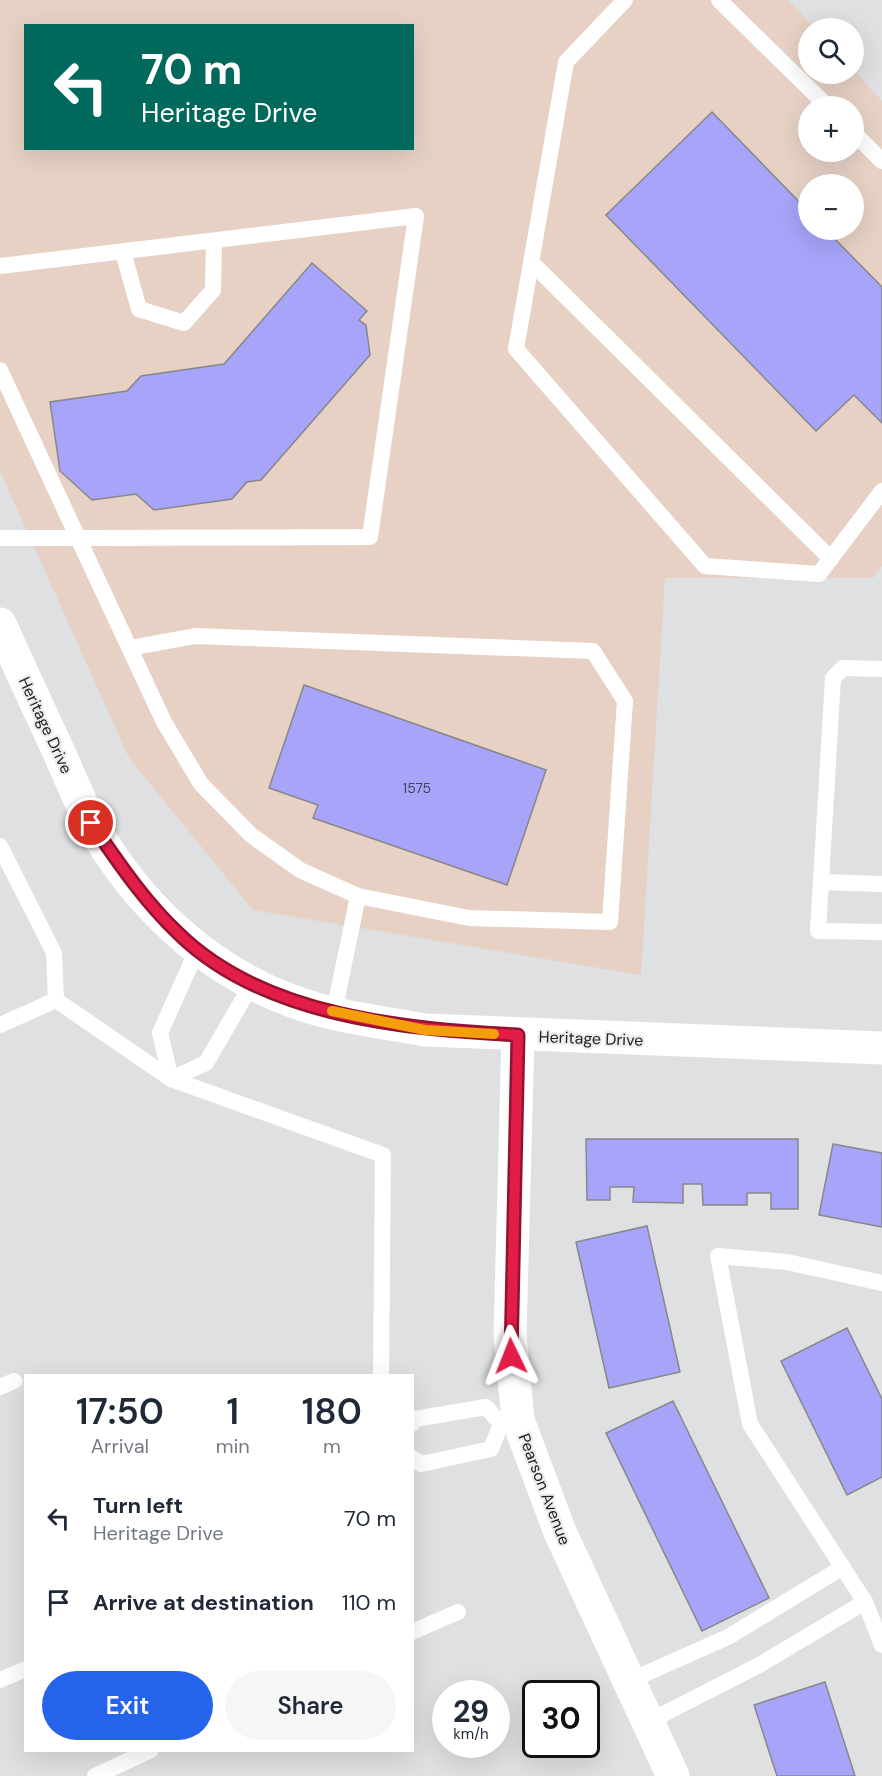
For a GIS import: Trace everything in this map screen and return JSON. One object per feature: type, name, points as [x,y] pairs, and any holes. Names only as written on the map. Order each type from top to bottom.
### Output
[{"type":"street","name":"Heritage Drive","points":[[0,624],[91,823],[129,879],[178,934],[197,950],[292,1001],[425,1030],[882,1048]]},
{"type":"street","name":"Pearson Avenue","points":[[518,1035],[510,1422],[531,1460],[560,1532],[673,1776]]},
{"type":"lane","points":[[625,0],[566,62],[516,349],[705,566],[819,574],[882,491]]},
{"type":"lane","points":[[719,0],[817,96]]},
{"type":"lane","points":[[864,143],[882,161]]},
{"type":"lane","points":[[0,266],[416,216],[370,537],[0,538]]},
{"type":"lane","points":[[123,252],[139,309],[184,323],[213,290],[214,241]]},
{"type":"lane","points":[[531,262],[831,559]]},
{"type":"lane","points":[[0,370],[164,722],[201,784],[251,835],[300,870],[358,896],[469,918],[610,922],[625,701],[593,651],[195,636],[130,648]]},
{"type":"lane","points":[[882,669],[843,668],[833,678],[818,931],[882,933]]},
{"type":"lane","points":[[0,846],[54,953],[56,1000]]},
{"type":"lane","points":[[822,882],[882,884]]},
{"type":"lane","points":[[334,1012],[358,896]]},
{"type":"lane","points":[[171,1079],[160,1033],[197,950]]},
{"type":"lane","points":[[171,1079],[206,1063],[253,982]]},
{"type":"lane","points":[[0,1026],[56,1000]]},
{"type":"lane","points":[[56,1000],[171,1079],[383,1155],[381,1374]]},
{"type":"lane","points":[[882,1283],[787,1262],[717,1256],[750,1424],[865,1602],[882,1645]]},
{"type":"lane","points":[[414,1421],[486,1407],[510,1422],[491,1449],[421,1464],[414,1459]]},
{"type":"lane","points":[[629,1681],[728,1637],[843,1567]]},
{"type":"lane","points":[[648,1722],[761,1664],[865,1602]]},
{"type":"lane","points":[[414,1631],[458,1612]]},
{"type":"lane","points":[[0,1680],[24,1671]]},
{"type":"lane","points":[[95,1776],[147,1752]]},
{"type":"shaded area","points":[[0,0],[788,0],[805,18],[798,18],[798,84],[864,84],[864,81],[882,101],[882,566],[873,578],[665,578],[641,975],[253,910],[129,758],[0,471]]},
{"type":"building","points":[[712,112],[798,201],[798,240],[836,240],[882,287],[882,423],[854,395],[816,431],[606,215]]},
{"type":"building","points":[[312,263],[367,311],[359,320],[366,325],[370,355],[261,480],[247,482],[232,499],[154,510],[136,494],[92,500],[60,471],[50,402],[127,391],[141,376],[224,364]]},
{"type":"building","points":[[304,685],[546,770],[507,885],[313,818],[318,805],[269,788]]},
{"type":"building","points":[[586,1139],[798,1139],[798,1209],[771,1209],[771,1193],[747,1193],[747,1205],[703,1205],[702,1184],[683,1184],[683,1203],[633,1202],[634,1187],[610,1187],[610,1200],[587,1200]]},
{"type":"building","points":[[833,1144],[882,1153],[882,1227],[819,1215]]},
{"type":"building","points":[[647,1226],[680,1372],[609,1388],[576,1242]]},
{"type":"building","points":[[847,1328],[882,1399],[882,1477],[847,1495],[781,1361]]},
{"type":"building","points":[[673,1401],[769,1598],[702,1631],[606,1433]]},
{"type":"building","points":[[825,1682],[855,1776],[777,1776],[754,1705]]},
{"type":"slow traffic","points":[[332,1011],[425,1030],[494,1034]]},
{"type":"route","points":[[91,823],[129,879],[178,934],[197,950],[232,972],[292,1001],[353,1017],[425,1030],[518,1035],[511,1356]]}]
